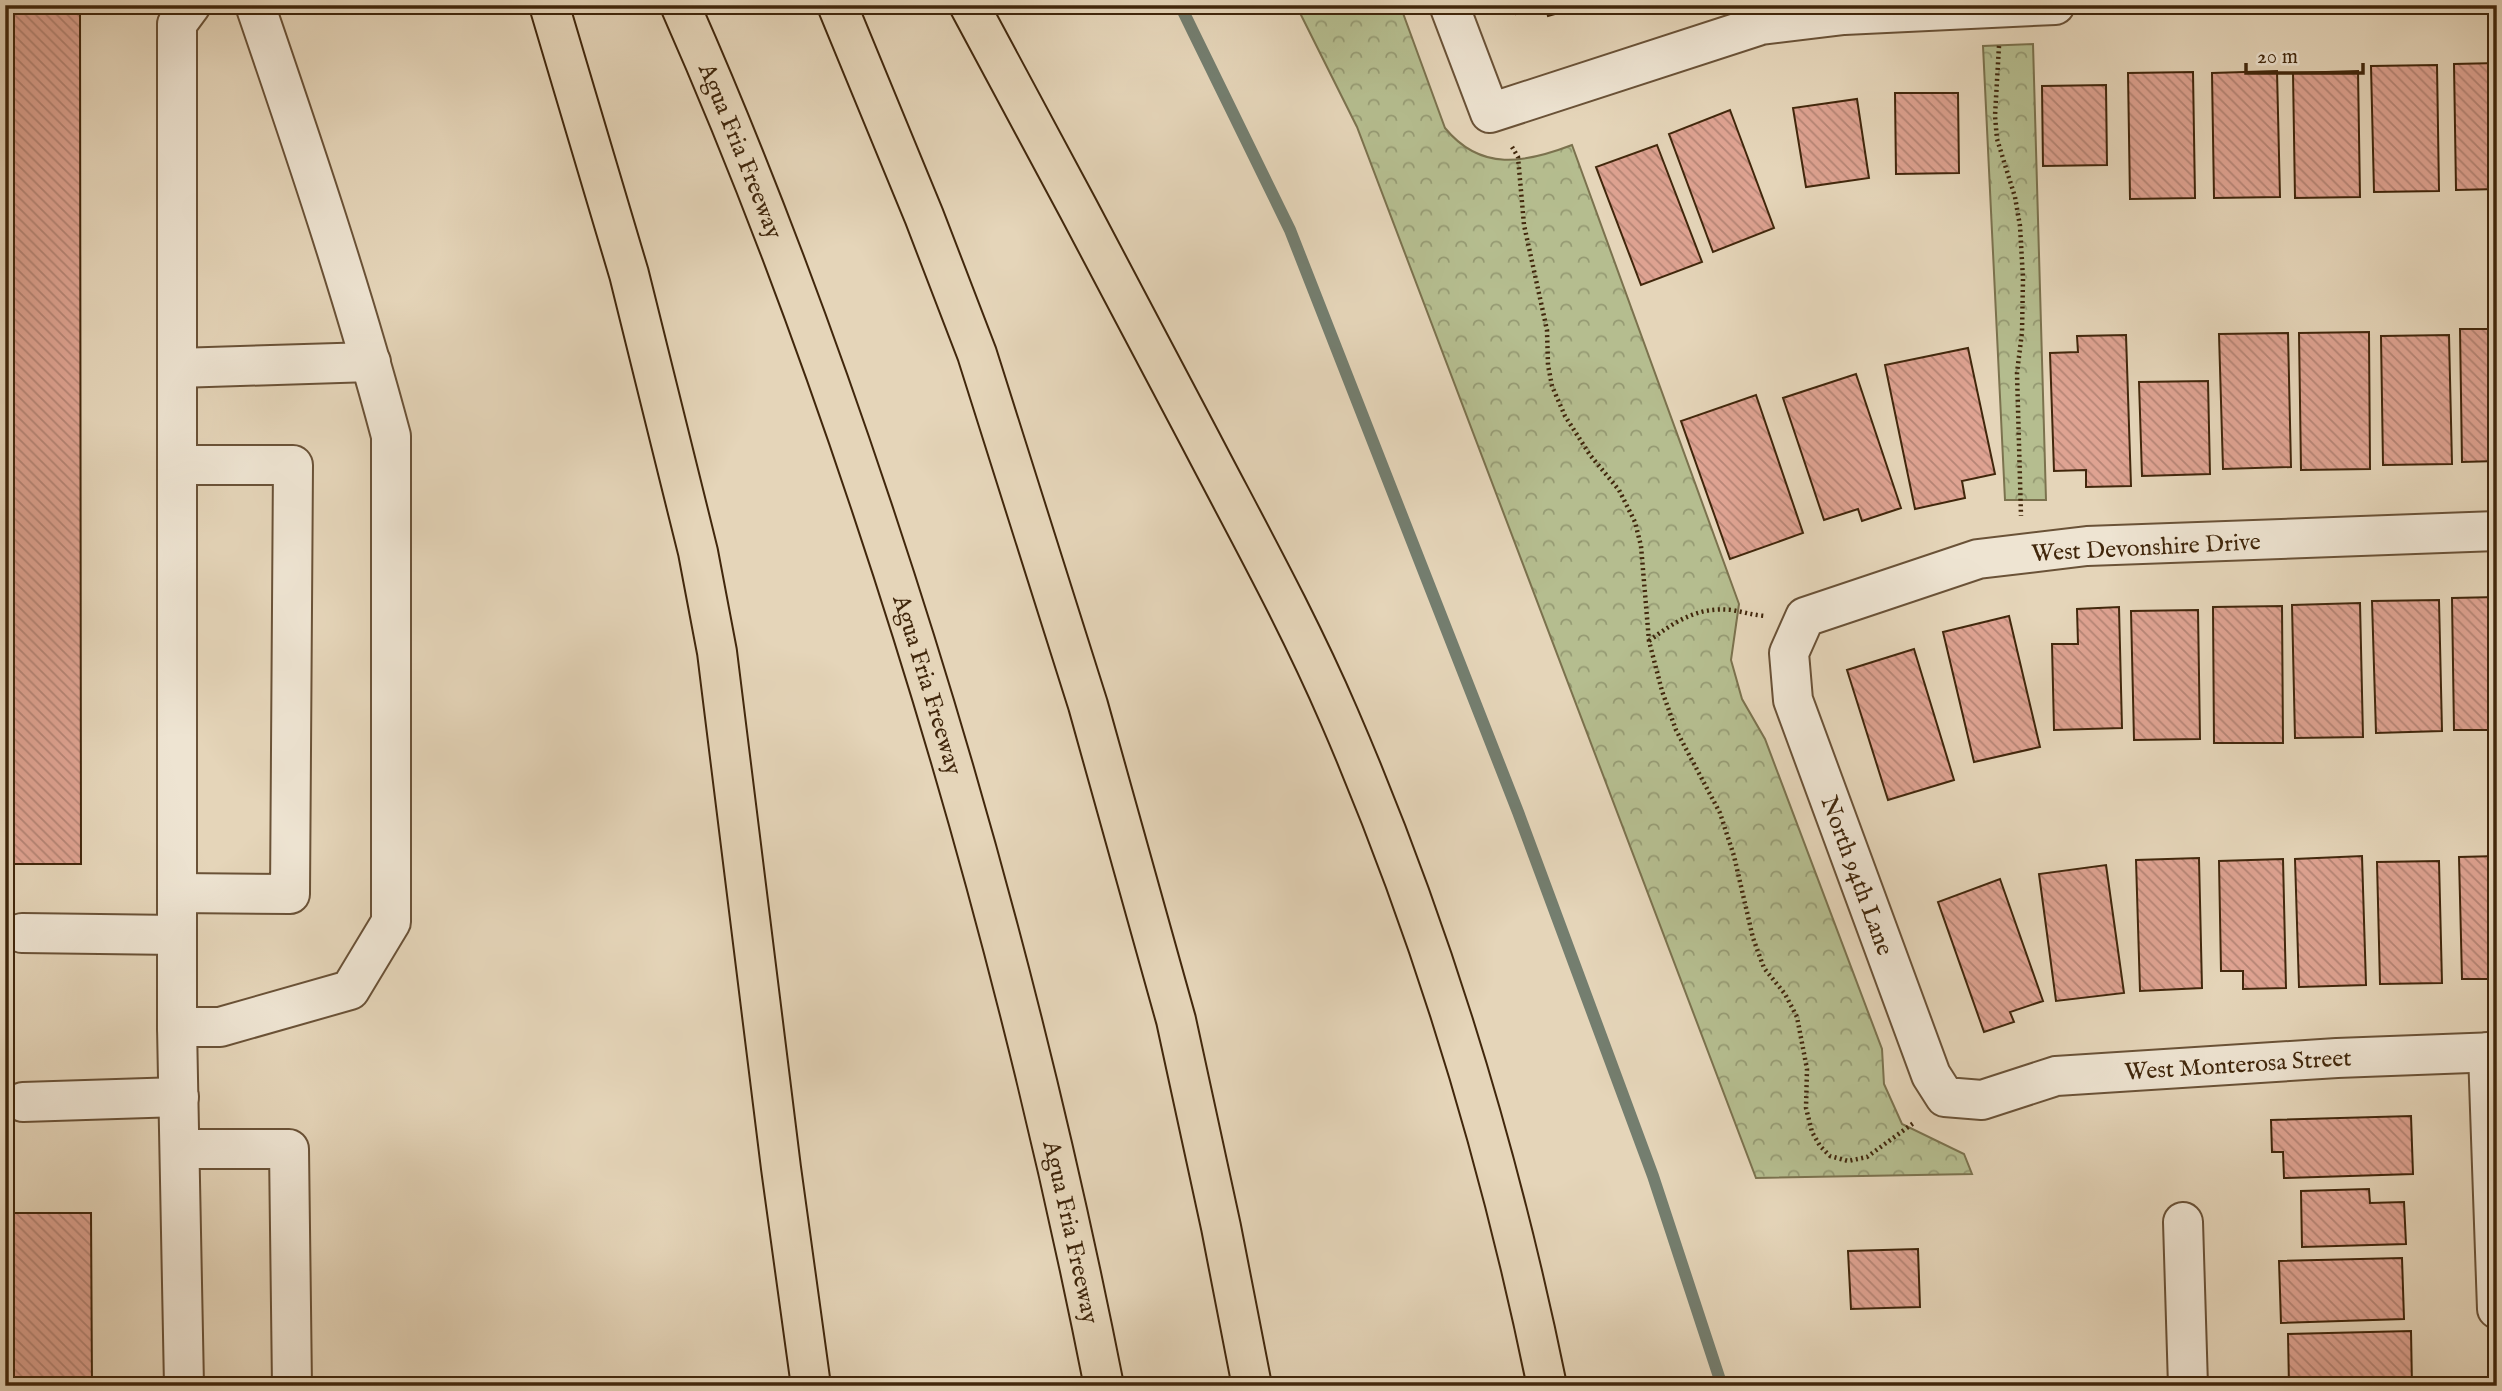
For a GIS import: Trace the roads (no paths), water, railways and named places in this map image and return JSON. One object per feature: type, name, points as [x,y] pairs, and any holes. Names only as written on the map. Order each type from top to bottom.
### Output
[{"type":"highway","points":[[549,5],[632,286],[698,552],[717,652],[811,1386]]},
{"type":"highway","name":"Agua Fria Freeway","points":[[680,5],[762,198],[821,355],[911,627],[1003,942],[1082,1275],[1104,1386]]},
{"type":"highway","points":[[837,5],[925,216],[977,354],[1088,705],[1176,1020],[1222,1227],[1252,1386]]},
{"type":"highway","points":[[969,5],[1280,590],[1338,714],[1423,928],[1461,1047],[1519,1257],[1547,1386]]},
{"type":"street","points":[[184,1386],[177,1027],[177,23],[191,5]]},
{"type":"street","points":[[177,1027],[220,1027],[350,990],[391,922],[391,436],[313,174],[255,5]]},
{"type":"street","points":[[1449,5],[1490,113],[1760,25],[1844,15],[2055,5]]},
{"type":"street","points":[[177,368],[371,362]]},
{"type":"street","points":[[177,465],[293,465],[290,894],[177,893]]},
{"type":"street","name":"West Devonshire Drive","points":[[1805,617],[1978,559],[2087,546],[2497,531]]},
{"type":"street","name":"North 94th Lane","points":[[1805,617],[1789,653],[1793,700],[1931,1074],[1964,1098]]},
{"type":"street","points":[[22,933],[177,935]]},
{"type":"street","points":[[2492,1052],[2497,1309]]},
{"type":"street","name":"West Monterosa Street","points":[[1964,1098],[2056,1076],[2337,1058],[2492,1052]]},
{"type":"street","points":[[23,1102],[178,1097]]},
{"type":"street","points":[[180,1149],[289,1149],[292,1386]]},
{"type":"street","points":[[2183,1222],[2188,1386]]},
{"type":"waterway","points":[[1180,5],[1290,230],[1518,812],[1653,1176],[1722,1386]]}]
